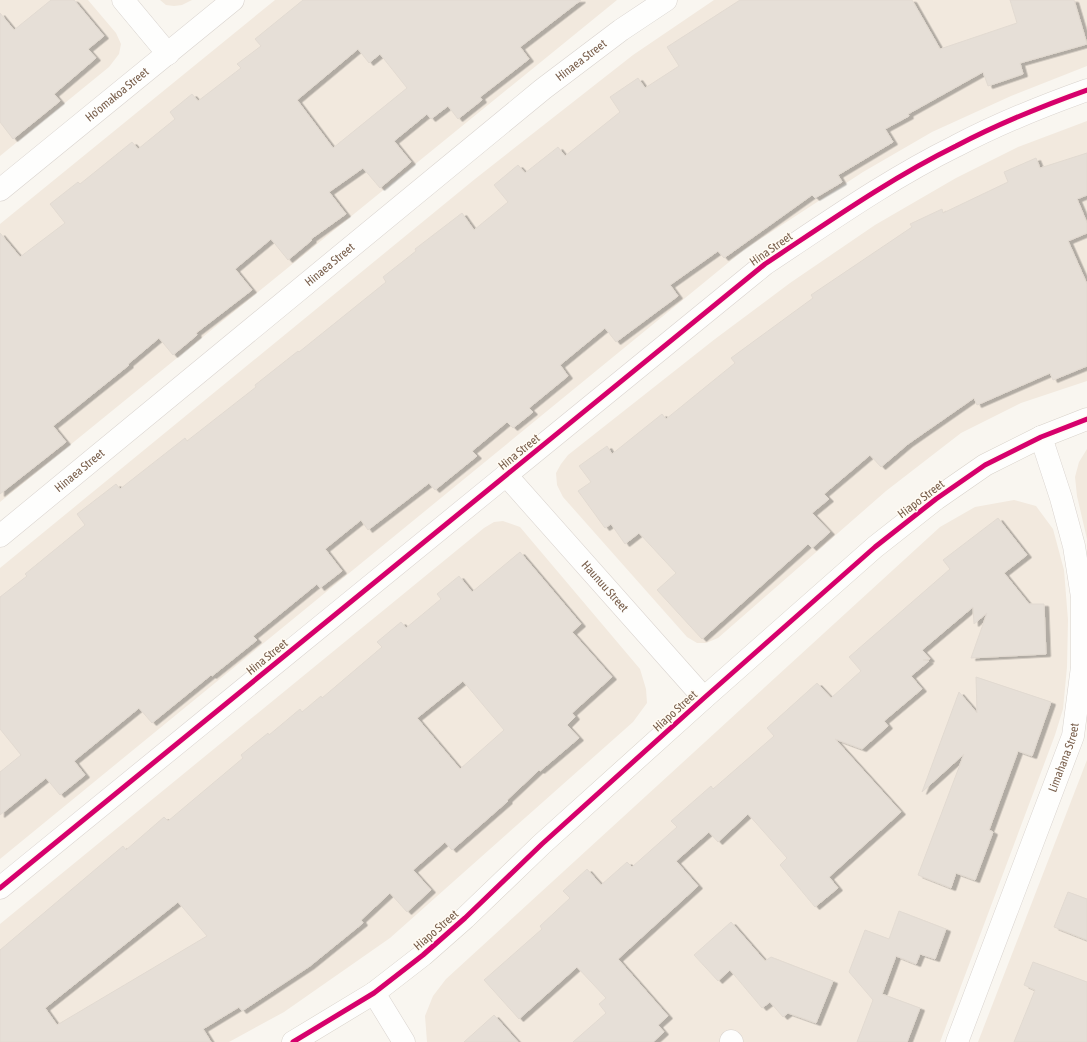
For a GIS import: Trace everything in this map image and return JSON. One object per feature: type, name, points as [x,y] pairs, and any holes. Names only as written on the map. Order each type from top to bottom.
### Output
[{"type":"street","points":[[123,0],[168,54]]},
{"type":"street","name":"Ho'omakoa Street","points":[[0,190],[233,0]]},
{"type":"street","name":"Hinaea Street","points":[[0,536],[543,89],[621,30],[666,0]]},
{"type":"street","name":"Hina Street","points":[[0,888],[765,264],[858,202],[955,146],[1043,106],[1087,90]]},
{"type":"street","name":"Hiapo Street","points":[[293,1042],[374,993],[423,955],[465,918],[542,844],[704,698],[875,547],[936,499],[985,465],[1041,437],[1087,419]]},
{"type":"street","name":"Limahana Street","points":[[957,1042],[1073,736],[1082,667],[1082,597],[1074,546],[1061,498],[1041,437]]},
{"type":"street","name":"Haunuu Street","points":[[506,475],[704,698]]},
{"type":"street","points":[[374,993],[404,1042]]},
{"type":"shaded area","points":[[0,0],[88,0],[116,33],[121,44],[119,54],[109,67],[0,156]]},
{"type":"shaded area","points":[[160,0],[192,0],[182,5],[174,6],[166,5]]},
{"type":"shaded area","points":[[275,0],[617,0],[0,502],[0,224]]},
{"type":"shaded area","points":[[714,0],[1087,0],[1087,66],[1011,96],[932,132],[863,172],[745,249],[0,859],[0,568],[475,179],[633,55]]},
{"type":"shaded area","points":[[1087,121],[1087,381],[1021,403],[961,433],[886,491],[718,638],[706,643],[697,643],[687,637],[563,497],[557,485],[556,473],[561,464],[568,455],[715,339],[790,283],[875,225],[956,178],[1018,147]]},
{"type":"shaded area","points":[[1087,449],[1087,539],[1077,496],[1075,477],[1079,462]]},
{"type":"shaded area","points":[[1014,500],[1036,506],[1053,529],[1064,570],[1068,620],[1067,667],[1063,709],[1055,735],[940,1042],[427,1042],[425,1016],[433,996],[446,979],[940,527],[975,507]]},
{"type":"shaded area","points":[[503,521],[520,527],[640,669],[646,689],[647,703],[633,722],[390,938],[284,1012],[229,1042],[0,1042],[0,924],[484,528],[494,522]]},
{"type":"shaded area","points":[[1087,760],[1087,1042],[978,1042]]},
{"type":"building","points":[[51,0],[74,0],[104,36],[88,49],[96,58],[54,94],[60,101],[13,139],[0,122],[0,13],[14,30]]},
{"type":"building","points":[[303,0],[581,0],[520,47],[529,59],[480,97],[482,100],[458,119],[448,106],[431,119],[427,114],[394,141],[411,162],[380,188],[363,168],[329,192],[346,214],[311,239],[312,240],[288,260],[271,239],[235,269],[252,290],[196,333],[197,335],[173,355],[159,338],[128,364],[129,365],[53,426],[66,442],[0,494],[0,233],[20,257],[65,223],[50,204],[78,182],[80,184],[132,142],[138,149],[175,119],[170,112],[192,94],[198,101],[241,68],[237,64],[261,46],[255,39]],"holes":[[[358,49],[369,63],[380,54],[407,88],[333,148],[297,100]]]},
{"type":"building","points":[[740,0],[912,0],[940,49],[1017,23],[1010,0],[1074,0],[1087,44],[1020,63],[1023,74],[988,86],[983,72],[908,114],[909,116],[885,129],[893,142],[838,175],[842,182],[815,198],[812,195],[724,258],[718,251],[670,285],[678,296],[616,342],[605,328],[560,365],[568,376],[529,408],[533,412],[513,428],[507,422],[472,451],[477,456],[435,490],[429,483],[368,530],[361,520],[325,549],[342,571],[320,588],[317,584],[253,636],[257,640],[152,723],[139,708],[74,761],[85,775],[60,795],[46,778],[0,815],[0,772],[21,755],[0,729],[0,597],[27,576],[25,574],[85,525],[77,514],[116,484],[120,489],[185,438],[187,441],[256,387],[255,385],[298,351],[299,352],[386,282],[383,277],[416,251],[415,249],[462,213],[474,230],[508,202],[494,185],[518,165],[525,173],[558,147],[565,156],[620,112],[610,97],[638,78],[645,88],[679,66],[667,47]]},
{"type":"building","points":[[1087,153],[1087,195],[1077,199],[1087,223],[1087,233],[1068,241],[1087,284],[1087,366],[1053,380],[1050,373],[977,405],[974,398],[908,444],[881,467],[870,455],[824,494],[829,499],[812,513],[830,532],[812,548],[808,544],[702,639],[657,590],[676,573],[639,533],[625,544],[611,524],[605,528],[578,491],[591,482],[579,466],[607,446],[612,454],[662,414],[666,419],[735,363],[731,358],[813,298],[811,295],[912,227],[910,224],[942,209],[943,213],[1008,182],[1004,172],[1036,158],[1040,168]]},
{"type":"building","points":[[998,518],[1027,555],[1004,573],[1029,604],[1044,604],[1046,654],[971,658],[987,613],[974,624],[973,607],[922,650],[930,659],[923,660],[929,661],[911,676],[922,689],[884,721],[888,726],[862,749],[835,739],[901,812],[829,877],[838,888],[815,907],[780,865],[787,858],[748,814],[718,842],[709,832],[676,861],[698,886],[618,959],[668,1016],[658,1025],[664,1032],[653,1042],[573,1042],[606,1013],[599,1004],[606,998],[577,967],[519,1019],[484,980],[542,929],[540,926],[570,898],[563,891],[587,869],[601,885],[627,862],[632,867],[677,827],[671,821],[711,786],[713,789],[774,736],[767,728],[817,683],[831,698],[861,671],[849,657],[950,569],[943,560]]},
{"type":"building","points":[[520,552],[581,624],[572,632],[612,677],[572,713],[575,717],[567,725],[579,738],[540,771],[539,770],[507,800],[508,801],[452,850],[445,842],[413,870],[431,890],[407,912],[390,893],[361,920],[363,923],[310,966],[242,1011],[239,1007],[203,1029],[211,1042],[0,1042],[0,950],[123,846],[126,850],[164,817],[168,821],[243,758],[241,755],[268,733],[269,735],[300,709],[302,712],[321,696],[322,698],[382,647],[377,642],[401,622],[406,628],[441,599],[437,594],[459,576],[472,592]],"holes":[[[463,681],[504,730],[460,769],[417,718]],[[178,902],[207,936],[57,1025],[45,1008]]]},
{"type":"building","points":[[976,677],[1051,702],[1032,756],[1018,751],[989,830],[993,832],[975,880],[956,873],[951,888],[918,875],[964,754],[922,792],[959,692],[977,713]]},
{"type":"building","points":[[1068,892],[1087,899],[1087,940],[1054,927]]},
{"type":"building","points":[[899,911],[946,929],[935,959],[920,954],[916,964],[896,956],[882,994],[920,1008],[907,1042],[857,1042],[873,1000],[849,972],[865,930],[889,939]]},
{"type":"building","points":[[731,922],[765,961],[771,957],[833,981],[816,1023],[788,1013],[783,1017],[770,1002],[762,1008],[730,970],[718,981],[694,955]]},
{"type":"building","points":[[1033,962],[1087,982],[1087,1042],[1014,1042],[1035,990],[1024,985]]},
{"type":"building","points":[[494,1015],[518,1042],[464,1042]]},
{"type":"cycle path","points":[[0,888],[765,264],[882,187],[931,159],[1004,123],[1087,90]]},
{"type":"cycle path","points":[[293,1042],[374,993],[423,955],[465,918],[542,844],[704,698],[875,547],[936,499],[985,465],[1041,437],[1087,419]]}]
